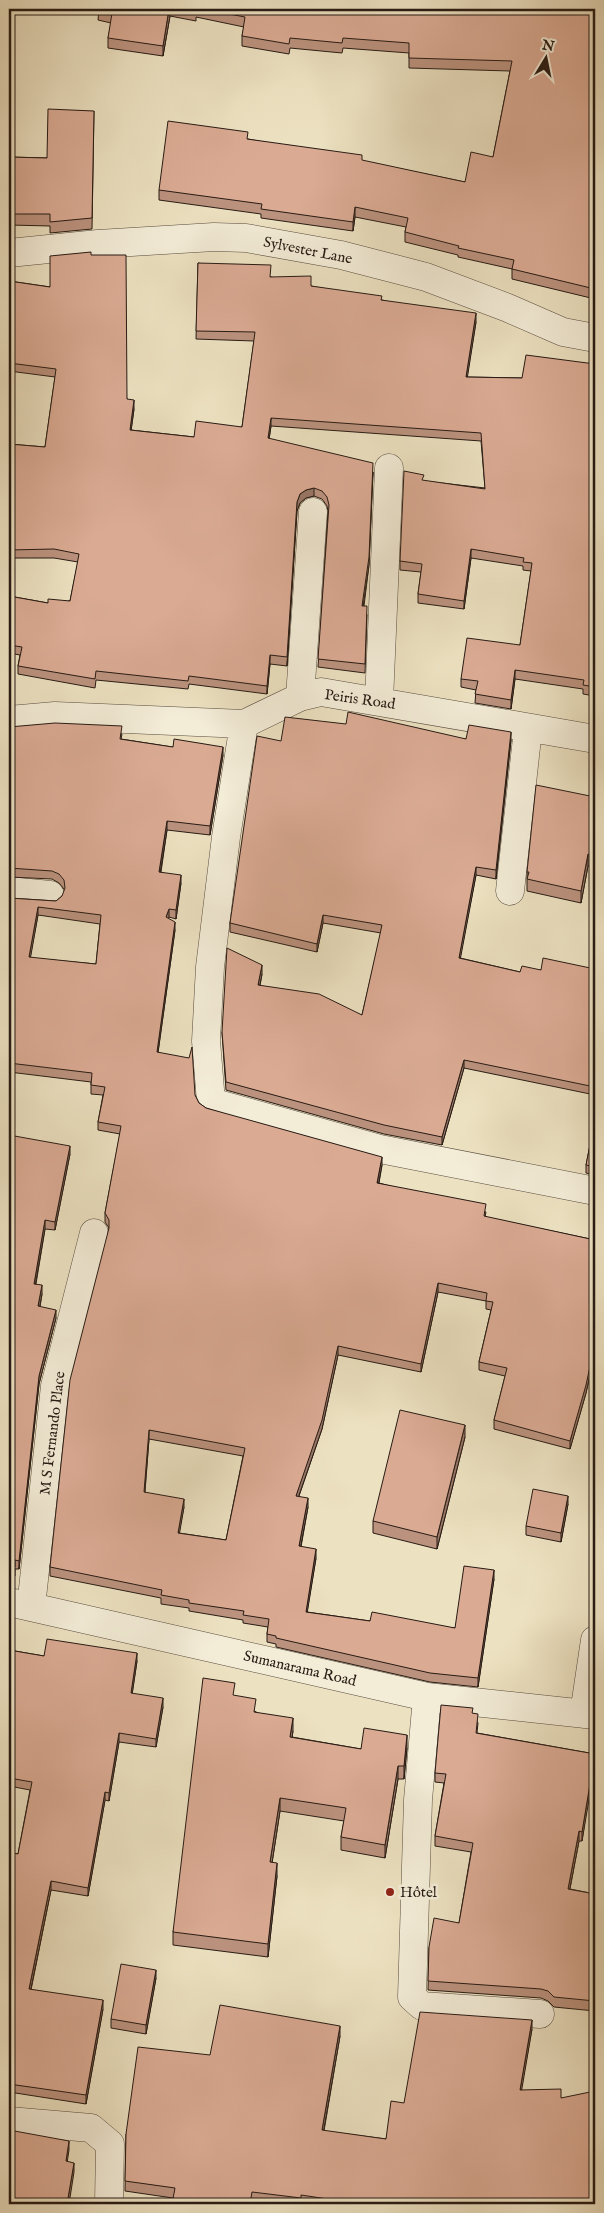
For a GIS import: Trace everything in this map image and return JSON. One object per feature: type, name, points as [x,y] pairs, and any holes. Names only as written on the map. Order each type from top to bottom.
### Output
[{"type":"street","name":"Sylvester Lane","points":[[9,253],[136,241],[214,237],[246,238],[341,255],[426,277],[508,308],[563,332],[595,338]]},
{"type":"street","points":[[380,701],[389,468]]},
{"type":"street","points":[[300,697],[313,512]]},
{"type":"street","name":"Peiris Road","points":[[9,720],[55,716],[244,724],[300,697],[322,692],[528,729],[595,739]]},
{"type":"street","points":[[244,724],[226,836],[210,967],[206,1042],[211,1102],[380,1149],[595,1191]]},
{"type":"street","points":[[510,891],[528,729]]},
{"type":"street","points":[[9,891],[50,895]]},
{"type":"street","name":"M S Fernando Place","points":[[20,1604],[55,1386],[94,1232]]},
{"type":"street","name":"Sumanarama Road","points":[[20,1604],[427,1697],[590,1715]]},
{"type":"street","points":[[590,1715],[595,1640]]},
{"type":"street","points":[[427,1697],[418,1800],[412,1998],[422,2006],[540,2014]]},
{"type":"street","points":[[9,2121],[91,2128],[110,2144],[109,2204]]},
{"type":"building","points":[[99,9],[169,9],[163,46],[108,38],[112,13],[98,11]]},
{"type":"building","points":[[203,9],[595,9],[595,289],[512,269],[514,260],[458,248],[459,246],[405,232],[408,218],[355,207],[353,222],[261,209],[262,204],[159,190],[168,121],[248,132],[247,139],[362,155],[362,160],[465,182],[471,152],[493,157],[512,61],[409,58],[409,43],[343,38],[342,43],[290,38],[289,44],[242,36],[245,17]]},
{"type":"building","points":[[48,109],[94,111],[92,218],[50,222],[50,214],[9,214],[9,157],[47,158]]},
{"type":"building","points":[[91,252],[91,255],[126,255],[127,399],[134,400],[130,430],[194,437],[196,421],[242,427],[255,332],[196,331],[198,263],[271,265],[270,277],[311,276],[311,286],[382,296],[381,300],[476,313],[466,377],[522,378],[526,355],[595,364],[595,687],[583,685],[584,680],[515,670],[511,700],[475,694],[478,681],[461,679],[467,638],[520,645],[532,563],[523,562],[524,558],[471,549],[464,601],[418,594],[422,564],[400,561],[404,471],[424,475],[422,480],[485,489],[481,433],[271,418],[268,438],[373,463],[369,557],[362,606],[367,606],[365,664],[318,659],[329,505],[327,497],[322,491],[314,488],[300,494],[297,502],[287,657],[270,655],[267,686],[189,676],[188,681],[96,671],[95,679],[18,666],[22,647],[9,645],[9,596],[48,603],[48,599],[70,601],[79,554],[54,549],[9,550],[9,444],[45,447],[56,369],[9,363],[9,281],[50,287],[50,256]]},
{"type":"building","points":[[348,712],[466,739],[469,725],[511,732],[496,870],[476,867],[459,958],[520,972],[522,966],[541,970],[543,958],[595,969],[595,1087],[464,1060],[442,1137],[384,1125],[226,1082],[222,1032],[227,948],[262,965],[258,985],[319,994],[362,1015],[382,925],[323,915],[317,944],[230,923],[257,736],[281,741],[285,717],[346,724]]},
{"type":"building","points":[[55,723],[122,726],[120,739],[173,747],[174,739],[223,747],[210,826],[167,821],[159,872],[181,875],[176,910],[169,909],[166,917],[175,922],[157,1052],[189,1058],[192,1047],[195,1095],[199,1103],[206,1108],[382,1157],[377,1183],[486,1204],[484,1216],[595,1240],[595,1348],[570,1441],[494,1420],[507,1368],[479,1362],[493,1302],[486,1301],[487,1293],[438,1283],[421,1364],[338,1346],[322,1420],[296,1496],[308,1498],[299,1546],[316,1549],[306,1612],[370,1621],[372,1612],[455,1628],[464,1566],[494,1570],[478,1678],[430,1673],[276,1638],[276,1636],[267,1634],[269,1619],[243,1615],[244,1611],[189,1603],[189,1600],[161,1595],[162,1590],[50,1567],[70,1380],[109,1228],[109,1220],[105,1213],[121,1126],[98,1122],[105,1087],[91,1085],[92,1073],[9,1063],[9,898],[56,901],[62,896],[65,888],[64,880],[59,874],[52,871],[9,868],[9,727]],"holes":[[[38,907],[101,915],[96,964],[29,957]],[[149,1430],[245,1448],[226,1540],[178,1533],[184,1499],[144,1492]]]},
{"type":"building","points":[[536,785],[595,797],[595,856],[588,854],[581,891],[527,879]]},
{"type":"building","points":[[595,1120],[595,1167],[586,1165]]},
{"type":"building","points":[[9,1135],[70,1146],[55,1222],[45,1220],[34,1284],[42,1285],[38,1306],[56,1310],[39,1376],[19,1561],[15,1560],[15,1567],[9,1566]]},
{"type":"building","points":[[400,1410],[465,1425],[437,1537],[373,1521]]},
{"type":"building","points":[[533,1489],[568,1496],[561,1533],[526,1526]]},
{"type":"building","points":[[47,1639],[137,1653],[131,1693],[163,1698],[156,1739],[119,1733],[109,1793],[105,1792],[88,1888],[51,1881],[29,1989],[103,2000],[86,2095],[9,2084],[9,1852],[18,1854],[32,1782],[9,1778],[9,1650],[44,1656]]},
{"type":"building","points":[[203,1678],[235,1683],[233,1695],[256,1699],[254,1712],[293,1718],[290,1737],[361,1749],[364,1728],[407,1735],[404,1766],[398,1766],[385,1845],[341,1837],[346,1808],[280,1798],[270,1862],[277,1863],[268,1944],[173,1932]]},
{"type":"building","points":[[441,1705],[473,1708],[472,1713],[478,1714],[476,1733],[595,1754],[582,1832],[579,1831],[568,1889],[595,1894],[595,2001],[554,1997],[548,1991],[541,1989],[428,1981],[429,1947],[434,1918],[459,1923],[473,1843],[435,1836],[446,1774],[435,1773]]},
{"type":"building","points":[[121,1964],[156,1970],[146,2025],[111,2019]]},
{"type":"building","points":[[220,2005],[340,2026],[322,2130],[386,2139],[391,2101],[404,2103],[420,2012],[532,2020],[520,2090],[561,2089],[561,2098],[595,2091],[595,2204],[361,2204],[301,2195],[301,2198],[252,2192],[250,2204],[172,2204],[175,2188],[125,2181],[126,2134],[138,2047],[210,2055]]},
{"type":"building","points":[[9,2130],[69,2141],[66,2161],[74,2163],[67,2204],[9,2204]]},
{"type":"place","name":"Hôtel","points":[[390,1892]]}]
